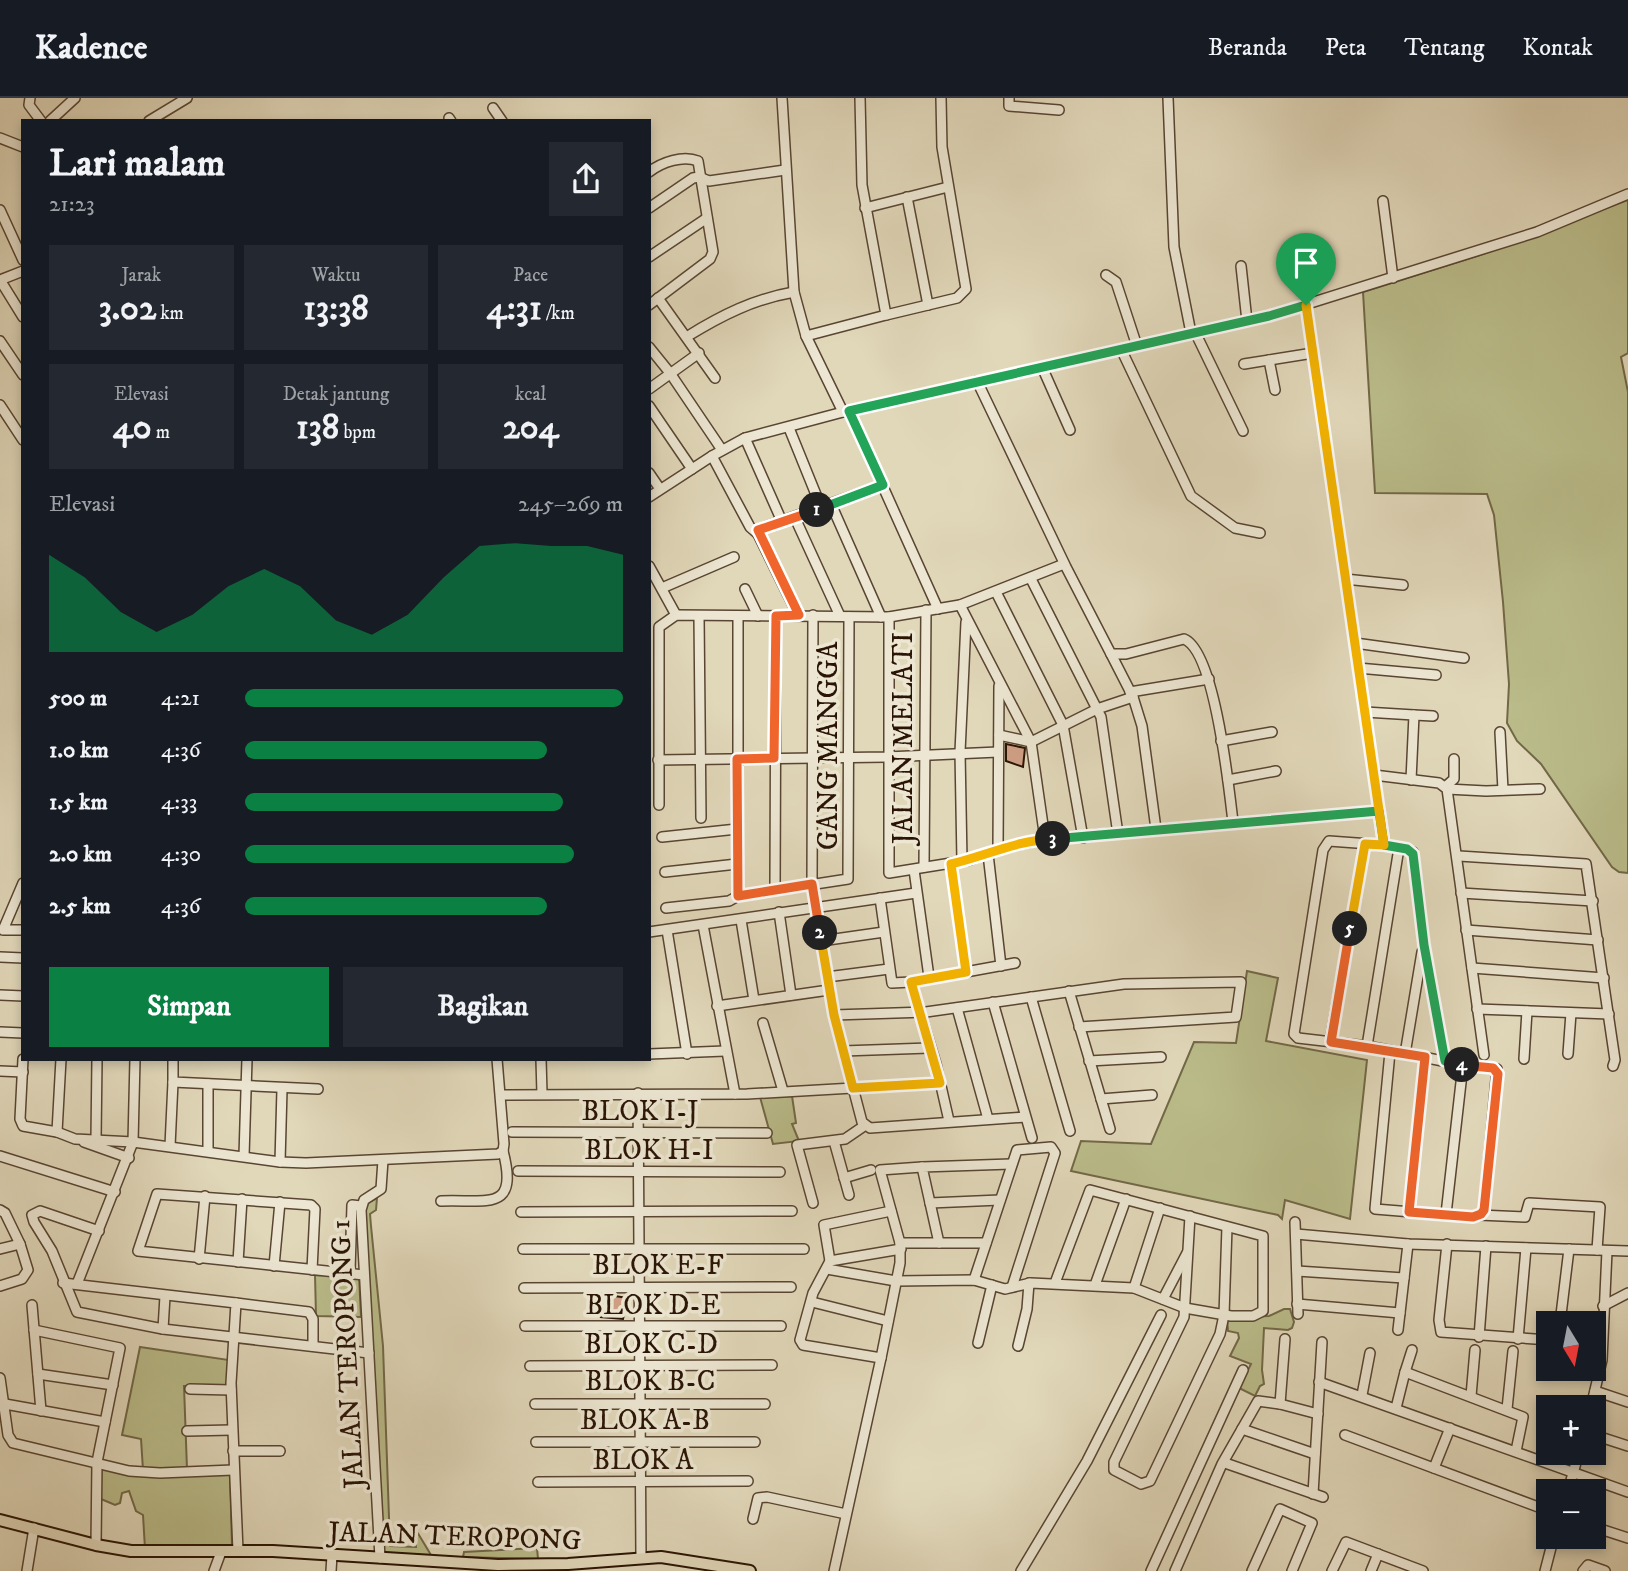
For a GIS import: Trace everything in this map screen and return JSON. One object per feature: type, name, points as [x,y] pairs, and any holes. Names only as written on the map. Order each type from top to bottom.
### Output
[{"type":"main road","name":"JALAN TEROPONG","points":[[0,1520],[96,1545],[131,1551],[238,1551],[332,1555],[380,1558],[442,1567],[549,1565],[661,1557],[708,1567],[750,1571]]},
{"type":"street","points":[[30,98],[29,105],[40,119]]},
{"type":"street","points":[[52,119],[75,98]]},
{"type":"street","points":[[152,119],[187,98]]},
{"type":"street","points":[[782,98],[794,292],[806,336],[883,485],[938,609]]},
{"type":"street","points":[[860,98],[860,159],[865,208],[886,315]]},
{"type":"street","points":[[806,336],[957,298],[966,289],[942,147],[941,98]]},
{"type":"street","points":[[1009,98],[1009,106],[1059,110]]},
{"type":"street","points":[[1168,98],[1174,247],[1193,333],[1243,431]]},
{"type":"street","points":[[493,108],[501,119]]},
{"type":"street","points":[[0,138],[21,146]]},
{"type":"street","points":[[651,171],[664,164],[693,159],[698,162],[703,179],[713,256],[651,303]]},
{"type":"street","points":[[651,207],[692,178],[709,181],[785,170]]},
{"type":"street","points":[[865,208],[948,187]]},
{"type":"street","points":[[651,496],[745,438],[846,411],[1247,321],[1306,305],[1537,232],[1628,194]]},
{"type":"street","points":[[906,197],[928,305]]},
{"type":"street","points":[[1383,201],[1393,278]]},
{"type":"street","points":[[0,210],[21,256]]},
{"type":"street","points":[[651,256],[707,218]]},
{"type":"street","points":[[1241,266],[1247,321]]},
{"type":"street","points":[[21,272],[2,278],[1,285],[3,295],[21,315]]},
{"type":"street","points":[[1106,275],[1116,282],[1137,345]]},
{"type":"street","points":[[688,336],[724,313],[772,296],[794,292]]},
{"type":"street","points":[[658,298],[688,336],[715,378]]},
{"type":"street","points":[[1306,305],[1384,845]]},
{"type":"street","points":[[0,341],[21,372]]},
{"type":"street","points":[[651,349],[722,450]]},
{"type":"street","points":[[1121,349],[1191,496],[1235,528],[1259,533]]},
{"type":"street","points":[[1244,364],[1313,352]]},
{"type":"street","points":[[651,387],[699,353]]},
{"type":"street","points":[[1269,360],[1275,390]]},
{"type":"street","points":[[1042,367],[1070,430]]},
{"type":"street","points":[[977,381],[1064,564],[1131,694],[1142,726],[1156,829]]},
{"type":"street","points":[[0,405],[21,437]]},
{"type":"street","points":[[651,409],[692,469]]},
{"type":"street","points":[[789,428],[819,502]]},
{"type":"street","points":[[745,438],[780,517]]},
{"type":"street","points":[[712,456],[747,521],[758,532],[799,615]]},
{"type":"street","points":[[651,475],[660,489]]},
{"type":"street","points":[[758,532],[883,485]]},
{"type":"street","points":[[831,504],[885,617],[889,873],[951,864],[998,849],[1045,839],[1083,838],[1156,829],[1379,811]]},
{"type":"street","points":[[795,518],[845,617]]},
{"type":"street","points":[[662,588],[734,556]]},
{"type":"street","points":[[659,805],[659,627],[676,615],[885,617],[960,606],[1064,564]]},
{"type":"street","points":[[651,569],[676,615]]},
{"type":"street","points":[[1031,579],[1097,709],[1104,730],[1118,834]]},
{"type":"street","points":[[1345,579],[1403,585]]},
{"type":"street","points":[[746,589],[758,616]]},
{"type":"street","points":[[996,592],[1063,725],[1083,838]]},
{"type":"street","points":[[960,606],[1031,742],[1045,839]]},
{"type":"street","name":"JALAN MELATI","points":[[926,610],[919,868],[916,892],[929,977]]},
{"type":"street","points":[[813,615],[812,884],[834,1015],[864,1126]]},
{"type":"street","points":[[699,616],[701,818]]},
{"type":"street","points":[[738,616],[738,896]]},
{"type":"street","points":[[775,890],[776,616]]},
{"type":"street","name":"GANG MANGGA","points":[[812,884],[845,881],[850,876],[850,757],[845,617]]},
{"type":"street","points":[[961,861],[961,752],[966,619]]},
{"type":"street","points":[[1111,654],[1126,654],[1187,640],[1209,679],[1233,822]]},
{"type":"street","points":[[1355,643],[1464,659]]},
{"type":"street","points":[[1358,668],[1436,675]]},
{"type":"street","points":[[999,735],[1031,742],[1131,694],[1209,679]]},
{"type":"street","points":[[998,849],[999,684]]},
{"type":"street","points":[[1364,712],[1433,716]]},
{"type":"street","points":[[1411,780],[1414,715]]},
{"type":"street","points":[[1500,732],[1503,790]]},
{"type":"street","points":[[1221,741],[1272,733]]},
{"type":"street","points":[[658,760],[887,757],[998,751]]},
{"type":"street","points":[[1446,788],[1454,779],[1454,760]]},
{"type":"street","points":[[1228,780],[1276,771]]},
{"type":"street","points":[[1374,775],[1446,788],[1540,789]]},
{"type":"street","points":[[1446,788],[1459,856],[1461,893],[1484,1055]]},
{"type":"street","points":[[662,838],[737,828]]},
{"type":"street","points":[[1445,1061],[1424,945],[1413,854],[1384,845],[1329,841],[1323,850],[1294,1034],[1298,1038],[1367,1046],[1463,1065],[1493,1068],[1498,1074],[1484,1210],[1479,1215]]},
{"type":"street","points":[[1331,1042],[1365,844]]},
{"type":"street","points":[[1367,1046],[1399,848]]},
{"type":"street","points":[[988,854],[1001,966]]},
{"type":"street","points":[[1459,856],[1583,863],[1587,866],[1615,1060],[1613,1066]]},
{"type":"street","points":[[665,872],[737,864]]},
{"type":"street","points":[[951,864],[966,972]]},
{"type":"street","points":[[666,908],[729,901],[738,896],[812,884]]},
{"type":"street","points":[[21,889],[4,930],[21,930]]},
{"type":"street","points":[[651,932],[916,892]]},
{"type":"street","points":[[1461,893],[1593,901]]},
{"type":"street","points":[[880,898],[892,983],[1015,963]]},
{"type":"street","points":[[779,912],[791,995]]},
{"type":"street","points":[[741,920],[754,1000]]},
{"type":"street","points":[[703,925],[724,1051],[735,1094]]},
{"type":"street","points":[[667,930],[687,1054]]},
{"type":"street","points":[[1466,930],[1598,940]]},
{"type":"street","points":[[821,941],[884,932]]},
{"type":"street","points":[[1405,1054],[1424,945]]},
{"type":"street","points":[[0,957],[21,958]]},
{"type":"street","points":[[1472,968],[1604,978]]},
{"type":"street","points":[[827,977],[889,969]]},
{"type":"street","points":[[911,982],[949,1121]]},
{"type":"street","points":[[834,1015],[957,1008],[1124,984],[1241,982],[1236,1017],[1079,1027]]},
{"type":"street","points":[[717,1006],[829,990]]},
{"type":"street","points":[[1069,991],[1110,1129]]},
{"type":"street","points":[[0,995],[21,996]]},
{"type":"street","points":[[1031,997],[1070,1131]]},
{"type":"street","points":[[993,1002],[1032,1138]]},
{"type":"street","points":[[957,1008],[988,1119]]},
{"type":"street","points":[[1477,1009],[1609,1014]]},
{"type":"street","points":[[1524,1059],[1527,1011]]},
{"type":"street","points":[[1568,1054],[1570,1013]]},
{"type":"street","points":[[763,1023],[783,1091]]},
{"type":"street","points":[[0,1032],[21,1033]]},
{"type":"street","points":[[844,1051],[929,1048]]},
{"type":"street","points":[[651,1054],[724,1051]]},
{"type":"street","points":[[1390,1052],[1374,1206],[1377,1210],[1525,1217],[1530,1203],[1600,1207],[1602,1311]]},
{"type":"street","points":[[1089,1061],[1161,1057]]},
{"type":"street","points":[[1409,1212],[1425,1057]]},
{"type":"street","points":[[23,1061],[21,1124],[57,1132],[129,1158]]},
{"type":"street","points":[[57,1132],[61,1061]]},
{"type":"street","points":[[96,1139],[97,1061]]},
{"type":"street","points":[[77,1284],[129,1158],[133,1142],[135,1061]]},
{"type":"street","points":[[170,1146],[173,1061]]},
{"type":"street","points":[[244,1156],[247,1061]]},
{"type":"street","points":[[440,1201],[502,1197],[508,1189],[502,1151],[502,1095],[497,1061]]},
{"type":"street","points":[[541,1061],[542,1094]]},
{"type":"street","points":[[1446,1214],[1463,1065]]},
{"type":"street","points":[[0,1071],[23,1072]]},
{"type":"street","points":[[173,1082],[318,1089]]},
{"type":"street","points":[[502,1095],[735,1094],[940,1083]]},
{"type":"street","points":[[208,1084],[208,1151]]},
{"type":"street","points":[[280,1162],[282,1089]]},
{"type":"street","points":[[638,1093],[642,1558]]},
{"type":"street","points":[[1101,1098],[1152,1095]]},
{"type":"street","points":[[813,1203],[797,1145],[845,1139],[864,1126],[1024,1117]]},
{"type":"street","name":"BLOK I-J","points":[[512,1132],[767,1133]]},
{"type":"street","points":[[75,1139],[170,1146],[280,1162],[489,1155],[502,1151]]},
{"type":"street","points":[[834,1141],[849,1195]]},
{"type":"street","points":[[974,1280],[1011,1164],[1021,1148],[1051,1147],[1055,1149],[1012,1287]]},
{"type":"street","points":[[0,1156],[115,1192]]},
{"type":"street","name":"JALAN TEROPONG 1","points":[[380,1558],[361,1206],[366,1197],[381,1189],[383,1160]]},
{"type":"street","points":[[834,1571],[900,1263],[900,1246],[880,1170],[1011,1164]]},
{"type":"street","points":[[922,1167],[939,1243]]},
{"type":"street","points":[[844,1178],[871,1170]]},
{"type":"street","name":"BLOK H-I","points":[[518,1171],[780,1172]]},
{"type":"street","points":[[828,1265],[896,1282],[974,1280],[1012,1287],[1029,1283],[1055,1283],[1134,1288],[1185,1308],[1224,1315],[1253,1316],[1263,1311],[1263,1236],[1089,1191],[1055,1283]]},
{"type":"street","points":[[312,1270],[315,1209],[312,1205],[157,1194],[138,1251],[312,1270],[350,1271],[364,1275]]},
{"type":"street","points":[[199,1259],[205,1196]]},
{"type":"street","points":[[238,1262],[242,1199]]},
{"type":"street","points":[[1094,1285],[1126,1199]]},
{"type":"street","points":[[930,1203],[1000,1200]]},
{"type":"street","points":[[274,1266],[280,1202]]},
{"type":"street","points":[[350,1271],[352,1205],[361,1206]]},
{"type":"street","points":[[1134,1288],[1160,1208]]},
{"type":"street","points":[[0,1210],[5,1213],[27,1264],[26,1275],[22,1279],[0,1286]]},
{"type":"street","points":[[99,1231],[40,1211],[32,1215],[52,1251],[77,1312],[163,1329],[369,1353]]},
{"type":"street","points":[[521,1212],[792,1211]]},
{"type":"street","points":[[881,1357],[801,1343],[816,1287],[828,1265],[824,1225],[891,1211]]},
{"type":"street","points":[[1190,1216],[1185,1308],[1181,1322],[1114,1462],[1114,1470],[1142,1484],[1150,1481],[1220,1334],[1224,1315],[1227,1227]]},
{"type":"street","points":[[1296,1222],[1298,1314]]},
{"type":"street","points":[[1296,1234],[1408,1244],[1628,1251]]},
{"type":"street","points":[[828,1265],[900,1246],[986,1242]]},
{"type":"street","points":[[0,1249],[20,1244]]},
{"type":"street","points":[[1398,1330],[1408,1244]]},
{"type":"street","points":[[1447,1244],[1439,1327],[1443,1335],[1536,1340]]},
{"type":"street","points":[[1479,1337],[1486,1246]]},
{"type":"street","points":[[523,1248],[804,1249]]},
{"type":"street","points":[[1518,1339],[1526,1248]]},
{"type":"street","points":[[1561,1311],[1569,1249]]},
{"type":"street","points":[[1163,1298],[1188,1252]]},
{"type":"street","points":[[1297,1270],[1404,1278]]},
{"type":"street","points":[[63,1283],[309,1312],[313,1319],[313,1346]]},
{"type":"street","points":[[1018,1346],[1027,1309],[1029,1283]]},
{"type":"street","points":[[978,1343],[992,1285]]},
{"type":"street","name":"BLOK E-F","points":[[524,1288],[791,1287]]},
{"type":"street","points":[[1603,1306],[1628,1293]]},
{"type":"street","points":[[163,1329],[165,1296]]},
{"type":"street","points":[[812,1302],[888,1321]]},
{"type":"street","points":[[236,1303],[231,1390],[238,1551]]},
{"type":"street","points":[[1297,1304],[1400,1312]]},
{"type":"street","points":[[32,1305],[41,1411]]},
{"type":"street","points":[[1021,1571],[1087,1461],[1161,1315]]},
{"type":"street","name":"BLOK D-E","points":[[525,1326],[781,1326]]},
{"type":"street","points":[[34,1330],[117,1346],[120,1353],[97,1462],[96,1545]]},
{"type":"street","points":[[1280,1404],[1285,1339]]},
{"type":"street","points":[[1225,1463],[1318,1495],[1315,1454],[1322,1342]]},
{"type":"street","points":[[1396,1408],[1412,1350]]},
{"type":"street","points":[[1471,1396],[1475,1350]]},
{"type":"street","points":[[1507,1409],[1513,1351]]},
{"type":"street","points":[[1362,1395],[1370,1353]]},
{"type":"street","name":"BLOK C-D","points":[[530,1366],[772,1365]]},
{"type":"street","points":[[1151,1571],[1243,1370]]},
{"type":"street","points":[[1405,1372],[1523,1417],[1516,1451]]},
{"type":"street","points":[[38,1374],[113,1385]]},
{"type":"street","points":[[0,1378],[8,1435],[13,1443],[129,1471],[160,1473],[233,1470]]},
{"type":"street","points":[[1594,1395],[1597,1381]]},
{"type":"street","points":[[1320,1382],[1628,1492]]},
{"type":"street","points":[[190,1389],[231,1390]]},
{"type":"street","points":[[1595,1391],[1628,1402]]},
{"type":"street","points":[[1175,1571],[1223,1464],[1258,1401],[1318,1414]]},
{"type":"street","points":[[5,1404],[105,1422]]},
{"type":"street","name":"BLOK B-C","points":[[535,1404],[765,1404]]},
{"type":"street","points":[[1434,1468],[1450,1428]]},
{"type":"street","points":[[1242,1429],[1315,1454]]},
{"type":"street","points":[[187,1431],[232,1430]]},
{"type":"street","points":[[1345,1435],[1536,1506]]},
{"type":"street","points":[[1606,1438],[1628,1446]]},
{"type":"street","name":"BLOK A-B","points":[[536,1442],[755,1442]]},
{"type":"street","points":[[233,1451],[281,1451]]},
{"type":"street","points":[[1572,1479],[1576,1465]]},
{"type":"street","name":"BLOK A","points":[[538,1482],[748,1481]]},
{"type":"street","points":[[752,1519],[758,1498],[767,1497],[846,1514]]},
{"type":"street","points":[[1252,1571],[1278,1511],[1283,1509],[1312,1523],[1292,1571]]},
{"type":"street","points":[[27,1571],[34,1528]]},
{"type":"street","points":[[1606,1531],[1628,1538]]},
{"type":"street","points":[[1332,1571],[1346,1542],[1423,1571]]},
{"type":"street","points":[[1545,1571],[1551,1549]]},
{"type":"street","points":[[214,1571],[220,1552]]},
{"type":"street","points":[[1371,1571],[1378,1554]]},
{"type":"street","points":[[331,1571],[332,1555]]},
{"type":"street","points":[[1583,1571],[1588,1565],[1605,1571]]},
{"type":"green space","points":[[1628,200],[1628,353],[1621,357],[1628,392],[1628,873],[1619,872],[1612,867],[1541,764],[1517,741],[1507,723],[1509,684],[1503,602],[1494,515],[1487,494],[1375,493],[1363,292],[1480,255]]},
{"type":"green space","points":[[1247,971],[1278,978],[1266,1041],[1367,1060],[1350,1219],[1285,1200],[1282,1219],[1278,1215],[1071,1171],[1081,1141],[1151,1144],[1194,1042],[1236,1043]]},
{"type":"green space","points":[[792,1096],[796,1123],[792,1124],[799,1141],[773,1144],[760,1097]]},
{"type":"green space","points":[[377,1198],[376,1210],[370,1214],[383,1346],[390,1546],[416,1547],[416,1530],[431,1555],[426,1556],[381,1553],[364,1228],[366,1204]]},
{"type":"green space","points":[[315,1275],[359,1276],[361,1317],[316,1316]]},
{"type":"green space","points":[[1290,1309],[1294,1322],[1292,1328],[1264,1328],[1264,1384],[1255,1396],[1239,1388],[1251,1364],[1230,1356],[1239,1338],[1238,1333],[1228,1331],[1227,1318],[1269,1316]]},
{"type":"green space","points":[[140,1347],[229,1360],[229,1387],[184,1386],[187,1469],[143,1470],[141,1439],[122,1435]]},
{"type":"green space","points":[[100,1465],[115,1468],[230,1472],[232,1546],[145,1549],[143,1515],[136,1511],[129,1491],[122,1493],[120,1503],[115,1505],[101,1499]]},
{"type":"green space","points":[[537,1548],[538,1559],[463,1557],[464,1552]]},
{"type":"building","points":[[1006,744],[1025,748],[1023,767],[1006,761]]},
{"type":"building","points":[[608,1295],[628,1298],[623,1319],[601,1317]]},
{"type":"route","points":[[1306,305],[1269,316],[849,411],[883,485],[758,530],[799,615],[776,616],[774,758],[737,759],[738,896],[812,884],[834,1015],[853,1088],[940,1083],[911,982],[966,972],[951,864],[998,849],[1045,839],[1083,838],[1156,829],[1379,811],[1384,845],[1413,852],[1424,945],[1445,1061],[1497,1069],[1484,1210],[1473,1217],[1409,1212],[1425,1057],[1331,1042],[1365,844],[1384,845],[1306,305]]}]
